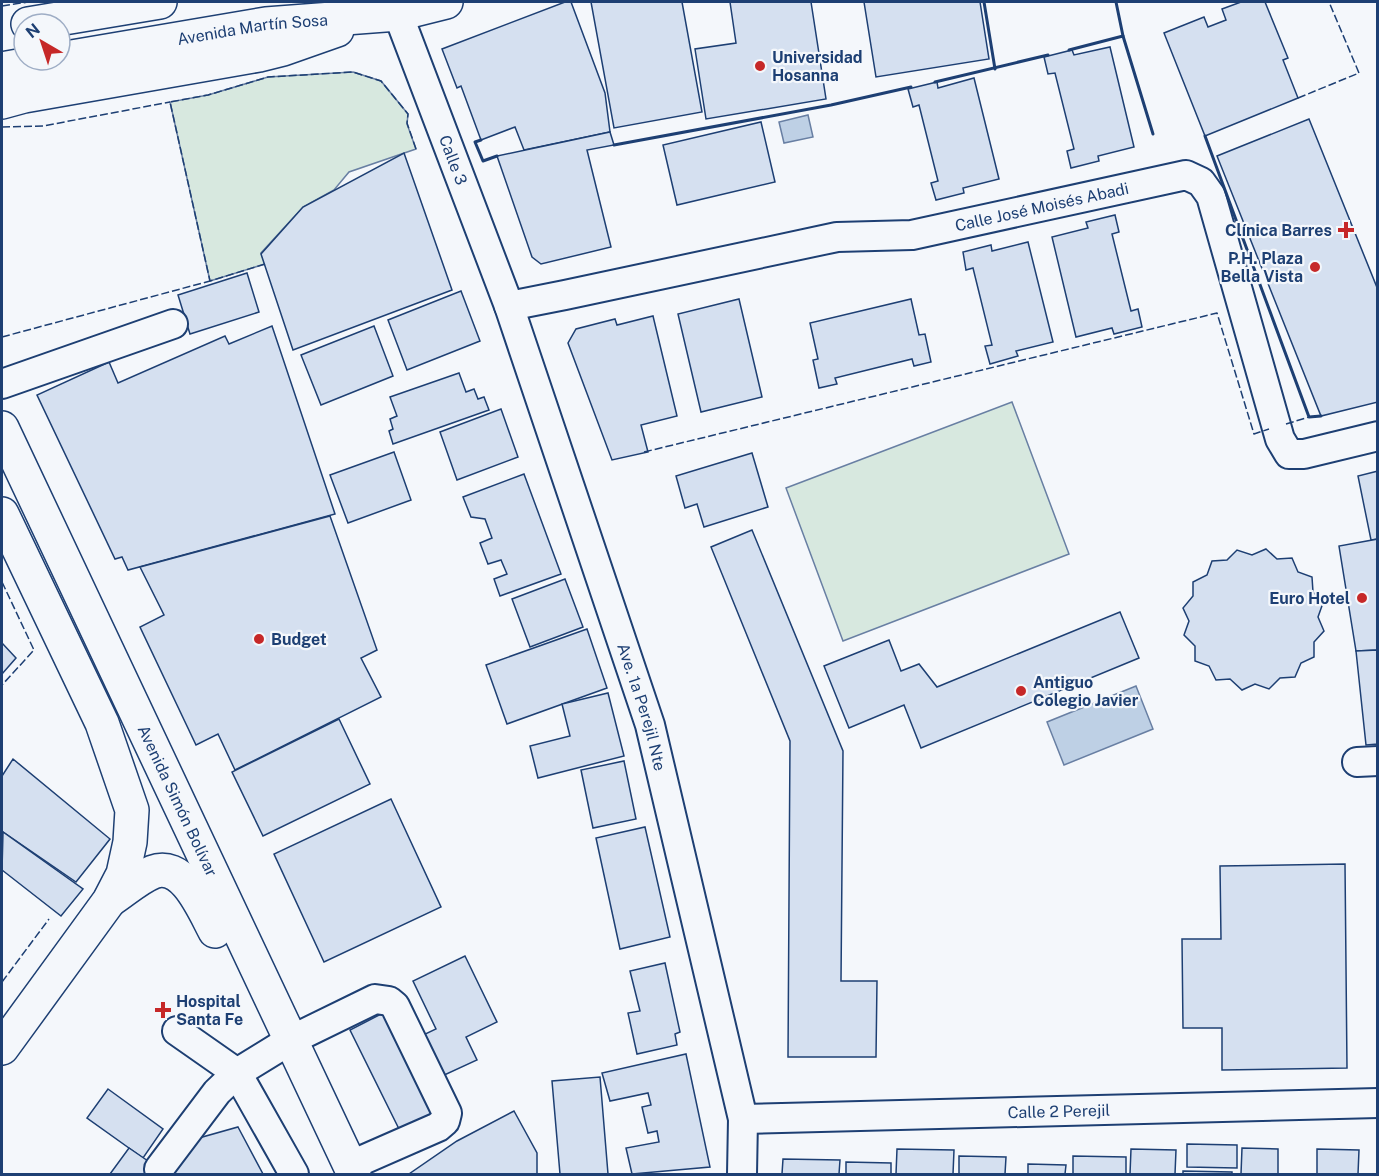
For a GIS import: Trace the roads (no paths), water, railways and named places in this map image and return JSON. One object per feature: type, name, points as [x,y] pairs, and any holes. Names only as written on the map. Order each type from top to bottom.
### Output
[{"type":"main road","points":[[72,16],[160,2]]},
{"type":"main road","points":[[315,2],[363,17]]},
{"type":"main road","name":"Avenida Martín Sosa","points":[[72,57],[266,24],[398,14],[446,2]]},
{"type":"main road","points":[[2,102],[24,96],[259,55],[318,37],[363,17]]},
{"type":"main road","name":"Avenida Simón Bolívar","points":[[2,428],[352,1170]]},
{"type":"main road","points":[[2,514],[102,723],[132,810],[130,842],[123,874],[108,901],[2,1048]]},
{"type":"main road","points":[[108,901],[156,871],[165,870],[175,873],[192,889],[244,984],[286,1034]]},
{"type":"street","name":"Calle 3","points":[[398,14],[509,306]]},
{"type":"street","name":"Calle José Moisés Abadi","points":[[509,306],[837,237],[905,236],[1186,175],[1201,182],[1211,196],[1280,439],[1289,454],[1304,454],[1377,436]]},
{"type":"street","name":"Ave. 1a Perejil Nte","points":[[509,306],[650,726],[742,1119]]},
{"type":"street","points":[[2,384],[173,324]]},
{"type":"street","points":[[159,1169],[217,1092],[286,1034],[375,999],[388,1001],[396,1006],[447,1113],[445,1121],[438,1127],[352,1170]]},
{"type":"street","points":[[177,1031],[237,1073],[294,1174]]},
{"type":"street","name":"Calle 2 Perejil","points":[[742,1119],[1377,1103]]},
{"type":"street","points":[[742,1119],[742,1174]]},
{"type":"water","points":[[808,115],[813,137],[784,143],[779,122]]},
{"type":"water","points":[[1136,686],[1153,729],[1064,765],[1047,722]]},
{"type":"place","name":"Universidad Hosanna","points":[[760,66]]},
{"type":"place","name":"Clínica Barres","points":[[1346,230]]},
{"type":"place","name":"P.H. Plaza Bella Vista","points":[[1315,267]]},
{"type":"place","name":"Euro Hotel","points":[[1362,598]]},
{"type":"place","name":"Budget","points":[[259,639]]},
{"type":"place","name":"Antiguo Colegio Javier","points":[[1021,691]]},
{"type":"place","name":"Hospital Santa Fe","points":[[163,1010]]}]
